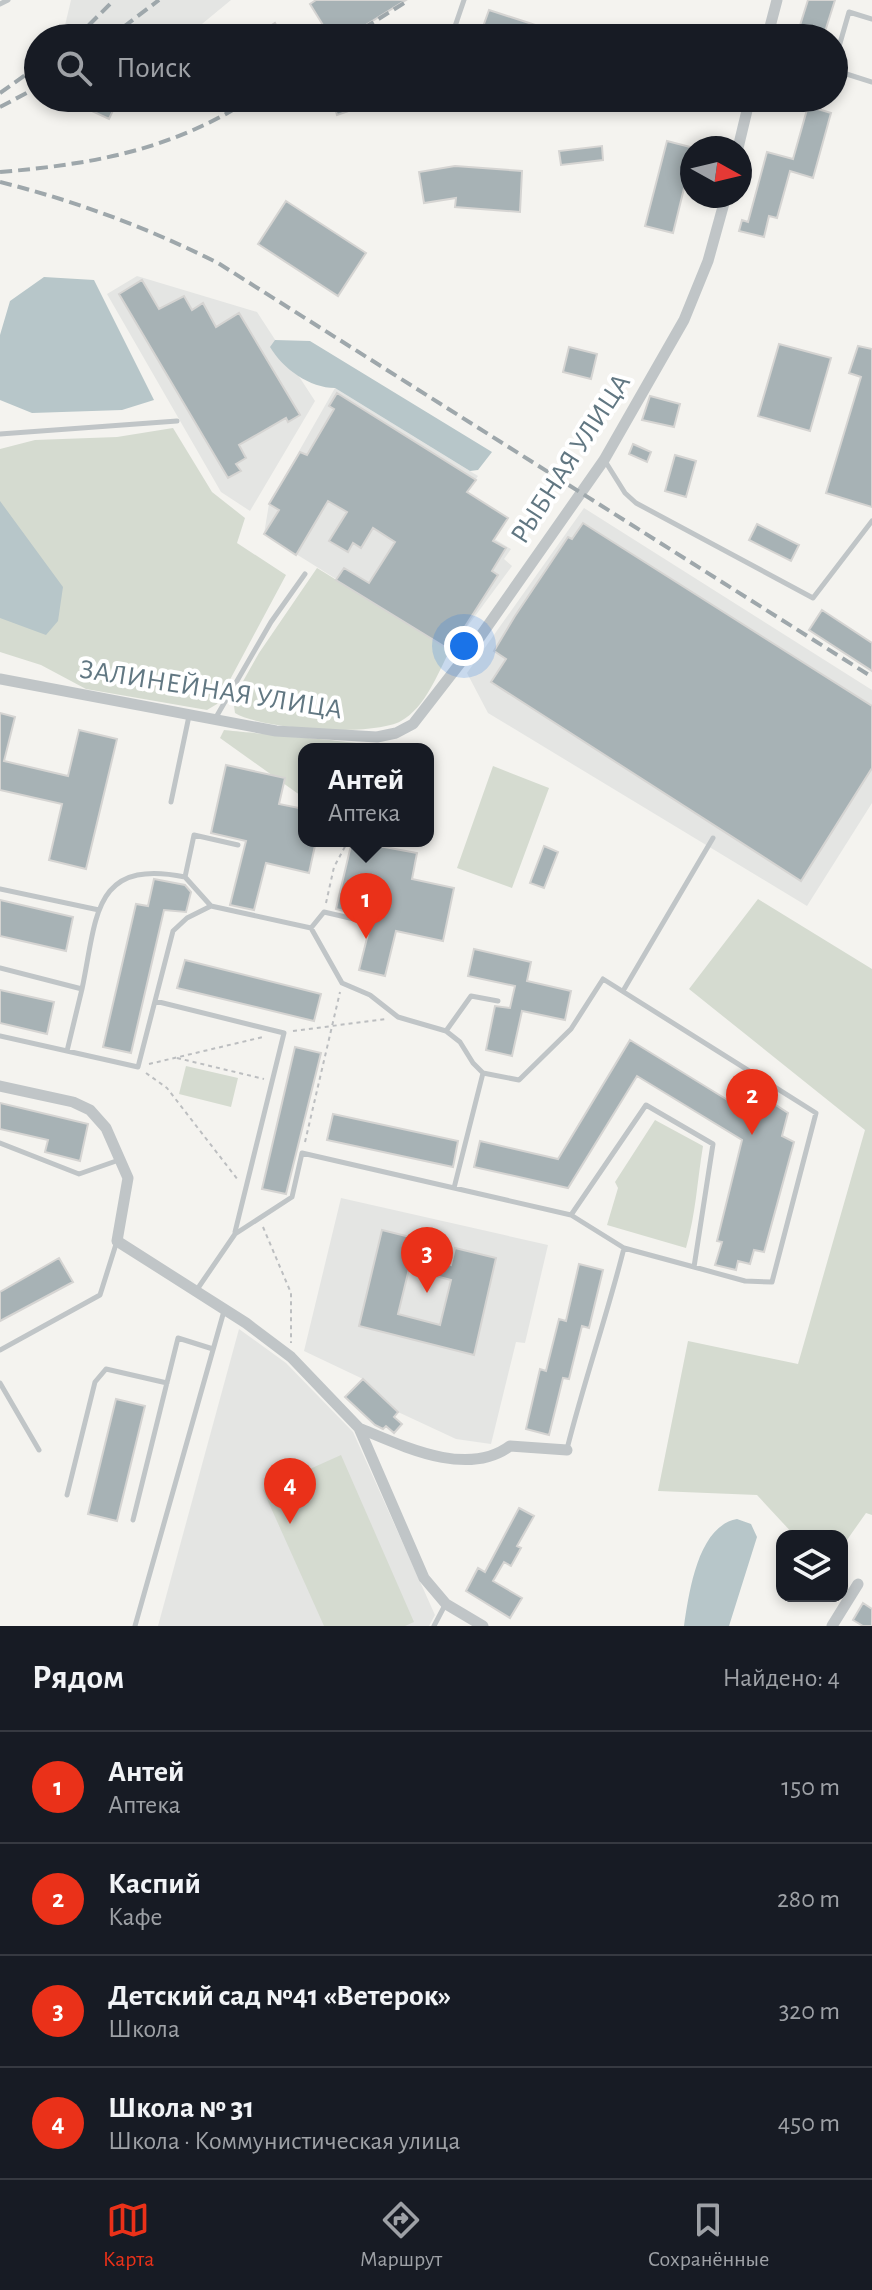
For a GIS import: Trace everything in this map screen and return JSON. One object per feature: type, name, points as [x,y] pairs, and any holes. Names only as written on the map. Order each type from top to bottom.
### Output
[{"type":"street","points":[[771,24],[777,0]]},
{"type":"street","points":[[741,136],[747,112]]},
{"type":"street","name":"РЫБНАЯ УЛИЦА","points":[[413,724],[475,644],[604,460],[684,320],[708,261],[723,208]]},
{"type":"street","name":"ЗАЛИНЕЙНАЯ УЛИЦА","points":[[0,679],[276,731],[388,736],[413,724]]},
{"type":"street","points":[[0,1086],[90,1110],[106,1128],[128,1178],[117,1241],[291,1357],[359,1428],[424,1578],[446,1604],[483,1626]]},
{"type":"street","points":[[359,1428],[400,1445],[459,1461],[495,1457],[510,1446],[567,1450]]},
{"type":"street","points":[[832,1626],[858,1584]]},
{"type":"lane","points":[[0,4],[8,0]]},
{"type":"lane","points":[[456,24],[464,0]]},
{"type":"lane","points":[[846,24],[849,12],[872,19]]},
{"type":"lane","points":[[848,73],[872,82]]},
{"type":"lane","points":[[0,434],[177,421]]},
{"type":"lane","points":[[604,460],[625,493],[636,503],[813,598],[872,521]]},
{"type":"lane","points":[[215,720],[271,622],[305,574]]},
{"type":"lane","points":[[171,802],[189,715]]},
{"type":"lane","points":[[185,877],[194,835],[238,845]]},
{"type":"lane","points":[[623,991],[713,838]]},
{"type":"lane","points":[[67,1051],[99,910],[117,882],[138,872],[185,877],[211,906],[311,928],[342,983],[370,995],[398,1017],[446,1031],[460,1042],[483,1073],[519,1080],[571,1029],[603,979],[816,1113],[772,1282],[745,1281],[624,1248],[571,1215],[302,1153],[292,1197],[235,1234]]},
{"type":"lane","points":[[0,889],[99,910]]},
{"type":"lane","points":[[0,1036],[138,1067],[173,931],[187,918],[211,906]]},
{"type":"lane","points":[[311,928],[324,912],[367,922]]},
{"type":"lane","points":[[0,968],[82,989]]},
{"type":"lane","points":[[446,1031],[471,996],[498,1001]]},
{"type":"lane","points":[[155,1001],[284,1033],[235,1234],[196,1292]]},
{"type":"lane","points":[[454,1188],[483,1073]]},
{"type":"lane","points":[[571,1215],[646,1105],[713,1144],[694,1267]]},
{"type":"lane","points":[[0,1143],[79,1174],[122,1159]]},
{"type":"lane","points":[[0,1350],[100,1295],[117,1241]]},
{"type":"lane","points":[[567,1450],[585,1374],[601,1336],[624,1248]]},
{"type":"lane","points":[[135,1626],[224,1310]]},
{"type":"lane","points":[[133,1520],[178,1338],[213,1349]]},
{"type":"lane","points":[[67,1495],[95,1382],[106,1369],[167,1383]]},
{"type":"lane","points":[[0,1383],[39,1450]]},
{"type":"lane","points":[[434,1626],[446,1604]]},
{"type":"path","points":[[324,912],[334,867],[345,847]]},
{"type":"path","points":[[302,1153],[342,983]]},
{"type":"path","points":[[138,1067],[284,1033],[398,1017]]},
{"type":"path","points":[[176,1058],[272,1081]]},
{"type":"path","points":[[138,1067],[167,1088],[246,1190]]},
{"type":"path","points":[[259,1218],[291,1293],[291,1357]]},
{"type":"shaded area","points":[[71,0],[231,0],[202,24],[65,24]]},
{"type":"shaded area","points":[[137,276],[257,312],[315,401],[250,511],[221,492],[107,294]]},
{"type":"shaded area","points":[[44,277],[94,280],[154,400],[122,410],[32,413],[0,400],[0,335],[10,301]]},
{"type":"shaded area","points":[[275,340],[310,341],[492,452],[478,470],[470,471],[335,388],[316,385],[298,376],[282,363],[270,347]]},
{"type":"shaded area","points":[[335,388],[478,476],[454,514],[511,549],[504,559],[512,566],[450,650],[264,534],[269,504]]},
{"type":"shaded area","points":[[173,428],[212,492],[245,518],[237,543],[286,575],[217,704],[207,710],[86,689],[41,665],[0,652],[0,449],[35,440],[117,437]]},
{"type":"shaded area","points":[[0,501],[63,587],[58,621],[46,635],[0,618]]},
{"type":"shaded area","points":[[584,508],[872,690],[872,803],[807,906],[488,713],[467,673]]},
{"type":"shaded area","points":[[317,568],[450,650],[424,699],[401,721],[367,729],[318,729],[269,724],[235,713],[233,699],[259,653]]},
{"type":"shaded area","points":[[224,730],[354,743],[298,743],[298,794],[220,738]]},
{"type":"shaded area","points":[[493,766],[549,788],[512,888],[457,868]]},
{"type":"shaded area","points":[[758,899],[872,969],[872,1515],[866,1513],[848,1538],[848,1530],[789,1530],[757,1495],[658,1491],[688,1341],[798,1364],[865,1130],[689,989]]},
{"type":"shaded area","points":[[186,1066],[238,1078],[231,1107],[179,1094]]},
{"type":"shaded area","points":[[655,1120],[703,1146],[686,1248],[607,1225],[618,1188],[615,1182]]},
{"type":"shaded area","points":[[341,1198],[548,1245],[525,1343],[516,1342],[491,1444],[456,1439],[398,1412],[363,1379],[304,1351]]},
{"type":"shaded area","points":[[239,1329],[286,1363],[353,1432],[435,1615],[429,1626],[158,1626]]},
{"type":"shaded area","points":[[341,1455],[414,1622],[405,1626],[324,1626],[263,1490]]},
{"type":"shaded area","points":[[737,1519],[751,1524],[757,1537],[729,1626],[684,1626],[693,1579],[704,1547],[724,1524]]},
{"type":"building","points":[[316,0],[406,0],[367,24],[322,24],[310,4]]},
{"type":"building","points":[[808,0],[835,0],[827,24],[800,24]]},
{"type":"building","points":[[489,10],[532,24],[484,24]]},
{"type":"building","points":[[94,112],[112,112],[109,119]]},
{"type":"building","points":[[806,112],[831,113],[813,178],[790,171],[777,218],[769,216],[764,237],[739,231],[742,220],[748,222],[767,152],[793,159]]},
{"type":"building","points":[[667,141],[680,144],[680,205],[673,233],[645,226]]},
{"type":"building","points":[[602,146],[603,160],[561,165],[559,151]]},
{"type":"building","points":[[455,166],[522,171],[520,212],[455,207],[456,198],[424,203],[419,172]]},
{"type":"building","points":[[286,201],[366,253],[338,296],[258,244]]},
{"type":"building","points":[[142,280],[159,309],[184,296],[192,310],[203,303],[216,327],[239,313],[300,415],[288,422],[286,418],[239,445],[246,458],[236,464],[241,471],[228,478],[119,294]]},
{"type":"building","points":[[779,344],[831,358],[810,431],[758,416]]},
{"type":"building","points":[[858,346],[872,349],[872,507],[826,493],[861,377],[849,373]]},
{"type":"building","points":[[569,347],[597,354],[591,379],[563,372]]},
{"type":"building","points":[[337,393],[476,480],[467,492],[508,518],[493,541],[506,548],[492,571],[498,575],[450,650],[336,580],[344,568],[369,583],[395,542],[373,528],[361,548],[353,543],[348,552],[329,541],[347,512],[328,501],[296,555],[264,534],[279,510],[269,504],[300,452],[307,455],[334,409],[329,406]]},
{"type":"building","points":[[650,396],[680,404],[674,427],[642,420]]},
{"type":"building","points":[[633,444],[651,452],[647,462],[629,454]]},
{"type":"building","points":[[675,455],[696,461],[686,497],[665,491]]},
{"type":"building","points":[[583,523],[872,706],[872,768],[801,881],[491,682],[506,659],[494,651],[568,537],[572,539]]},
{"type":"building","points":[[757,524],[799,545],[791,561],[749,540]]},
{"type":"building","points":[[822,610],[872,643],[872,671],[809,630]]},
{"type":"building","points":[[0,713],[15,717],[4,761],[68,776],[79,730],[117,739],[86,869],[49,860],[62,804],[0,790]]},
{"type":"building","points":[[226,765],[285,778],[279,804],[298,808],[298,847],[315,847],[309,873],[266,863],[254,910],[230,905],[246,841],[211,833]]},
{"type":"building","points":[[544,846],[558,852],[544,888],[530,883]]},
{"type":"building","points":[[351,847],[384,847],[417,853],[412,879],[454,888],[443,941],[396,931],[385,976],[359,970],[372,918],[336,909]]},
{"type":"building","points":[[154,879],[185,885],[191,892],[186,912],[164,910],[131,1053],[103,1047],[136,904],[148,906]]},
{"type":"building","points":[[0,900],[73,917],[66,951],[0,936]]},
{"type":"building","points":[[474,949],[531,962],[527,981],[571,991],[565,1020],[522,1011],[512,1056],[486,1050],[495,1006],[510,1008],[515,986],[468,976]]},
{"type":"building","points":[[185,960],[321,994],[314,1021],[177,988]]},
{"type":"building","points":[[0,990],[54,1002],[47,1034],[0,1023]]},
{"type":"building","points":[[630,1040],[747,1112],[759,1094],[788,1113],[782,1136],[794,1142],[764,1252],[754,1250],[750,1264],[738,1261],[736,1270],[715,1265],[722,1242],[717,1241],[742,1140],[637,1076],[568,1188],[474,1167],[480,1141],[558,1159]]},
{"type":"building","points":[[295,1047],[321,1053],[286,1194],[262,1189]]},
{"type":"building","points":[[0,1103],[88,1124],[80,1161],[45,1152],[48,1140],[0,1129]]},
{"type":"building","points":[[333,1114],[458,1141],[453,1167],[327,1140]]},
{"type":"building","points":[[382,1230],[418,1239],[414,1255],[451,1265],[455,1248],[496,1258],[474,1355],[359,1326]],"holes":[[[409,1269],[451,1280],[440,1325],[398,1314]]]},
{"type":"building","points":[[59,1258],[73,1282],[0,1321],[0,1292]]},
{"type":"building","points":[[579,1264],[603,1270],[589,1328],[582,1326],[569,1379],[563,1378],[549,1435],[526,1429],[540,1369],[546,1371],[559,1319],[566,1321]]},
{"type":"building","points":[[363,1379],[398,1412],[394,1417],[402,1424],[394,1433],[386,1426],[383,1429],[375,1425],[345,1397]]},
{"type":"building","points":[[116,1399],[145,1406],[117,1521],[88,1514]]},
{"type":"building","points":[[519,1508],[534,1516],[517,1546],[521,1548],[511,1566],[504,1562],[493,1581],[522,1598],[510,1618],[466,1591],[478,1568],[485,1572]]},
{"type":"building","points":[[863,1603],[872,1609],[872,1626],[863,1626],[853,1620]]},
{"type":"railway","points":[[90,24],[114,0]]},
{"type":"railway","points":[[127,24],[159,0]]},
{"type":"railway","points":[[370,24],[409,0]]},
{"type":"railway","points":[[0,93],[24,76]]},
{"type":"railway","points":[[0,107],[24,94]]},
{"type":"railway","points":[[0,172],[131,152],[192,130],[229,112]]},
{"type":"railway","points":[[0,182],[111,216],[218,263],[872,677]]},
{"type":"place","name":"Антей","points":[[366,939]]},
{"type":"place","name":"Каспий","points":[[752,1135]]},
{"type":"place","name":"Детский сад №41 «Ветерок»","points":[[427,1293]]},
{"type":"place","name":"Школа № 31","points":[[290,1524]]}]
